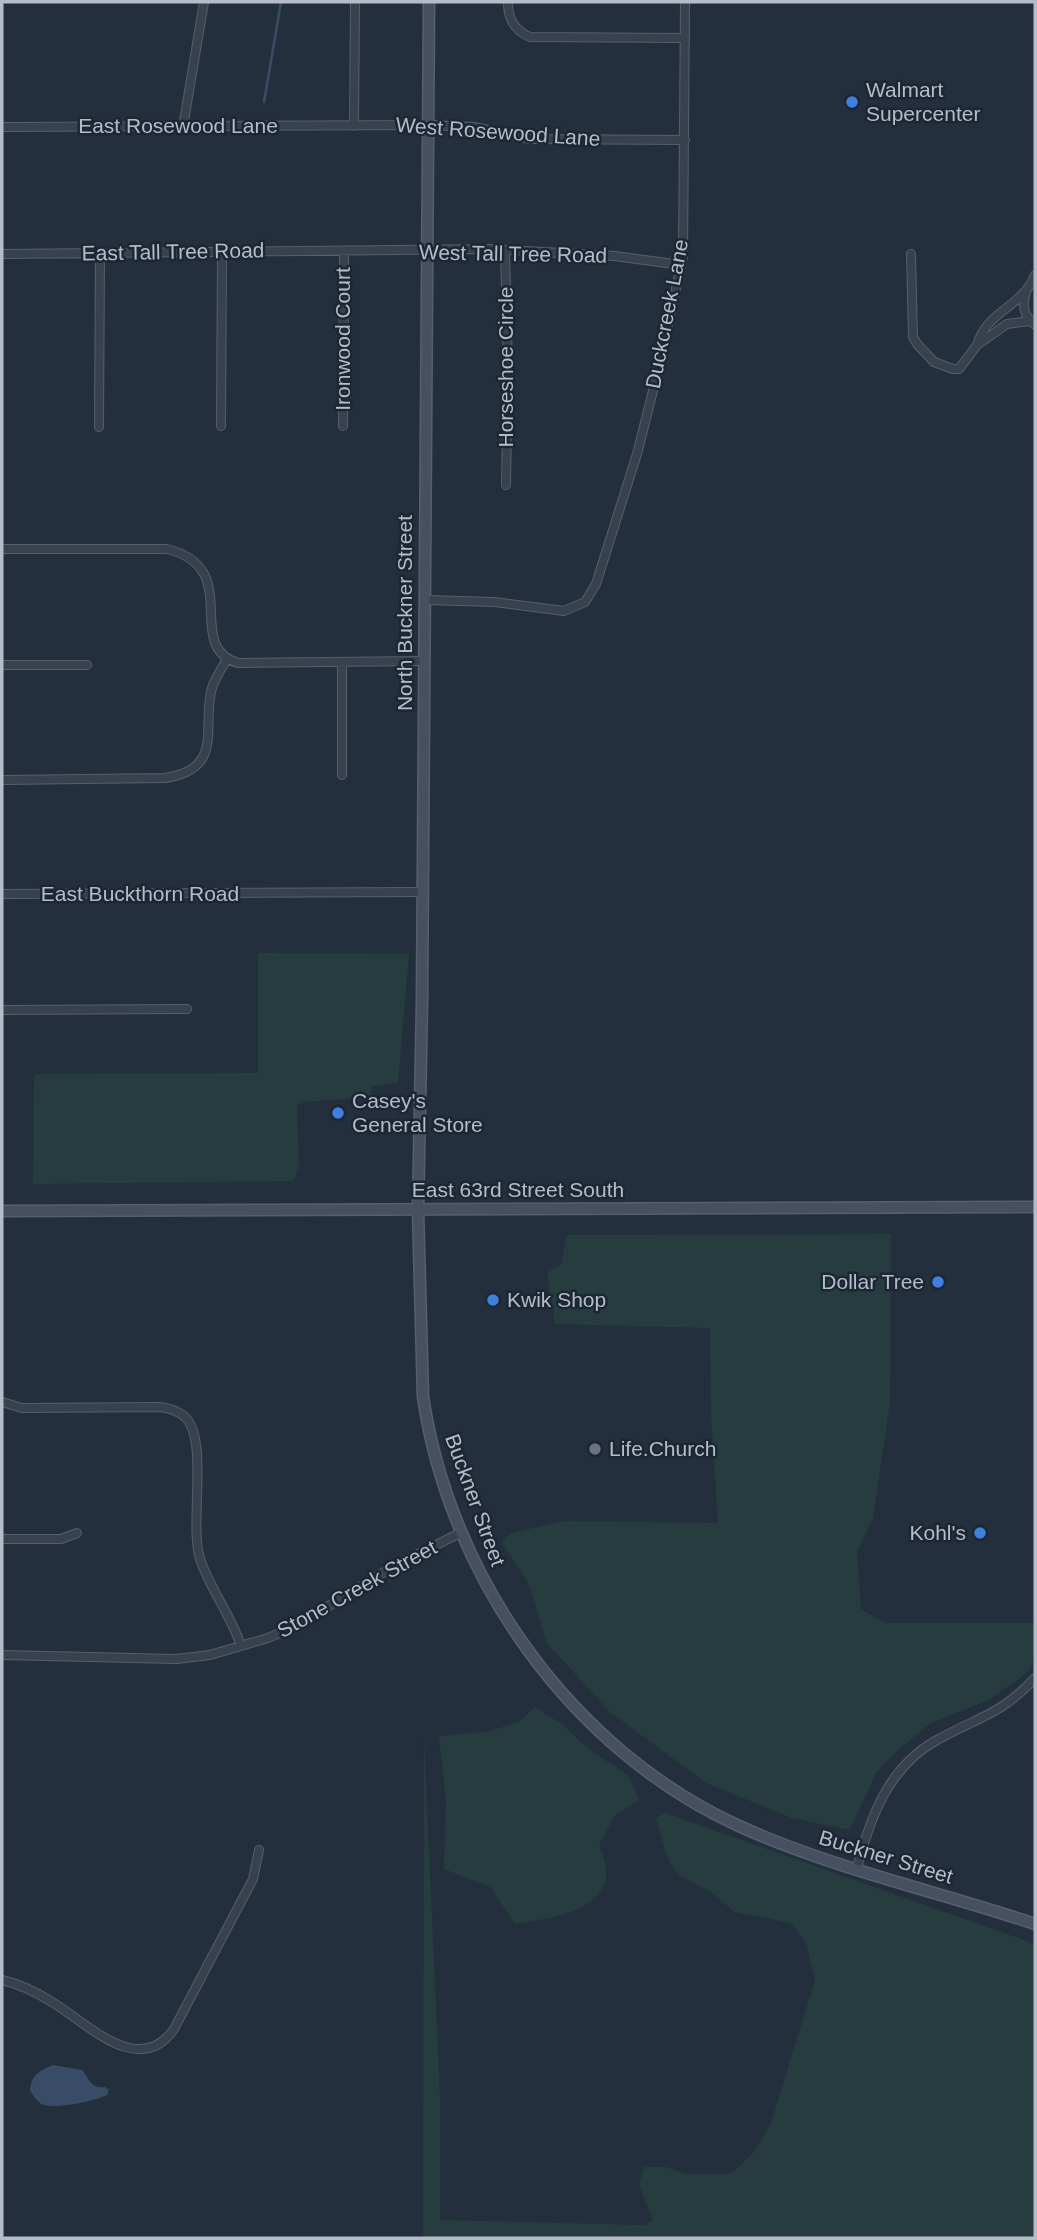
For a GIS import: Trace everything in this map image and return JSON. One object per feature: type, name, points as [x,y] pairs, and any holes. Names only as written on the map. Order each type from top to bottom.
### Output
[{"type":"main road","name":"North Buckner Street","points":[[418,1224],[429,2]]},
{"type":"main road","name":"East 63rd Street South","points":[[2,1211],[1035,1207]]},
{"type":"main road","name":"Buckner Street","points":[[418,1224],[425,1408],[443,1478],[462,1532],[505,1616],[546,1673],[574,1706],[612,1743],[656,1778],[739,1826],[797,1849],[1035,1924]]},
{"type":"street","points":[[183,127],[204,2]]},
{"type":"street","points":[[354,125],[355,2]]},
{"type":"street","points":[[508,2],[512,23],[522,33],[534,37],[685,38]]},
{"type":"street","name":"Duckcreek Lane","points":[[425,600],[494,601],[560,611],[574,609],[588,599],[602,567],[639,446],[681,265],[685,2]]},
{"type":"street","name":"East Rosewood Lane","points":[[2,127],[354,125]]},
{"type":"street","name":"West Rosewood Lane","points":[[354,125],[481,128],[530,139],[685,140]]},
{"type":"street","name":"West Tall Tree Road","points":[[344,251],[505,250],[615,256],[681,265]]},
{"type":"street","name":"Horseshoe Circle","points":[[505,250],[508,367],[506,485]]},
{"type":"street","name":"East Tall Tree Road","points":[[2,254],[344,251]]},
{"type":"street","name":"Ironwood Court","points":[[343,426],[344,251]]},
{"type":"street","points":[[99,427],[100,253]]},
{"type":"street","points":[[221,426],[222,253]]},
{"type":"street","points":[[911,254],[911,330],[917,344],[934,362],[953,369],[959,369],[977,345],[1007,324],[1032,323],[1023,307],[1026,292],[1033,284],[1035,275]]},
{"type":"street","points":[[977,345],[981,330],[1033,284]]},
{"type":"street","points":[[2,549],[167,548],[179,552],[192,560],[206,577],[210,588],[212,636],[219,653],[238,663],[424,661]]},
{"type":"street","points":[[2,780],[165,778],[187,771],[205,752],[210,736],[211,689],[227,659]]},
{"type":"street","points":[[342,662],[342,775]]},
{"type":"street","points":[[2,665],[87,665]]},
{"type":"street","name":"East Buckthorn Road","points":[[2,894],[422,892]]},
{"type":"street","points":[[2,1010],[187,1009]]},
{"type":"street","points":[[2,1402],[22,1408],[160,1407],[188,1420],[195,1436],[199,1556],[241,1646]]},
{"type":"street","name":"Stone Creek Street","points":[[2,1655],[176,1659],[211,1655],[296,1626],[394,1566],[462,1532]]},
{"type":"street","points":[[2,1539],[61,1539],[77,1533]]},
{"type":"street","points":[[857,1868],[879,1802],[903,1766],[936,1740],[988,1717],[1011,1702],[1035,1678]]},
{"type":"street","points":[[2,1980],[31,1989],[113,2042],[141,2050],[157,2047],[174,2029],[253,1880],[259,1850]]},
{"type":"green space","points":[[258,953],[409,954],[398,1083],[371,1086],[371,1097],[304,1102],[297,1106],[299,1168],[293,1181],[33,1184],[34,1074],[258,1073]]},
{"type":"green space","points":[[891,1234],[890,1402],[873,1518],[857,1552],[861,1609],[885,1623],[1035,1623],[1035,1658],[1028,1672],[989,1700],[931,1723],[897,1751],[876,1773],[850,1830],[792,1818],[706,1783],[610,1712],[547,1643],[528,1582],[502,1543],[511,1533],[564,1521],[718,1523],[711,1413],[710,1328],[555,1324],[547,1273],[561,1264],[567,1235]]},
{"type":"green space","points":[[535,1707],[563,1725],[588,1749],[628,1775],[639,1800],[615,1815],[599,1845],[605,1863],[605,1882],[591,1901],[567,1913],[515,1924],[490,1887],[444,1869],[446,1803],[439,1736],[486,1732],[519,1722]]},
{"type":"green space","points":[[424,1738],[440,2098],[440,2220],[644,2225],[653,2220],[639,2185],[644,2167],[666,2167],[686,2174],[731,2174],[754,2152],[770,2126],[815,1980],[806,1942],[791,1923],[735,1912],[709,1891],[680,1876],[665,1851],[656,1818],[665,1813],[1035,1944],[1035,2238],[423,2238]]},
{"type":"water","points":[[53,2065],[82,2070],[94,2085],[109,2090],[107,2095],[64,2105],[41,2104],[30,2091],[32,2081],[40,2072]]},
{"type":"waterway","points":[[264,102],[281,2]]},
{"type":"place","name":"Walmart Supercenter","points":[[852,102]]},
{"type":"place","name":"Casey's General Store","points":[[338,1113]]},
{"type":"place","name":"Dollar Tree","points":[[938,1282]]},
{"type":"place","name":"Kwik Shop","points":[[493,1300]]},
{"type":"place","name":"Life.Church","points":[[595,1449]]},
{"type":"place","name":"Kohl's","points":[[980,1533]]}]
